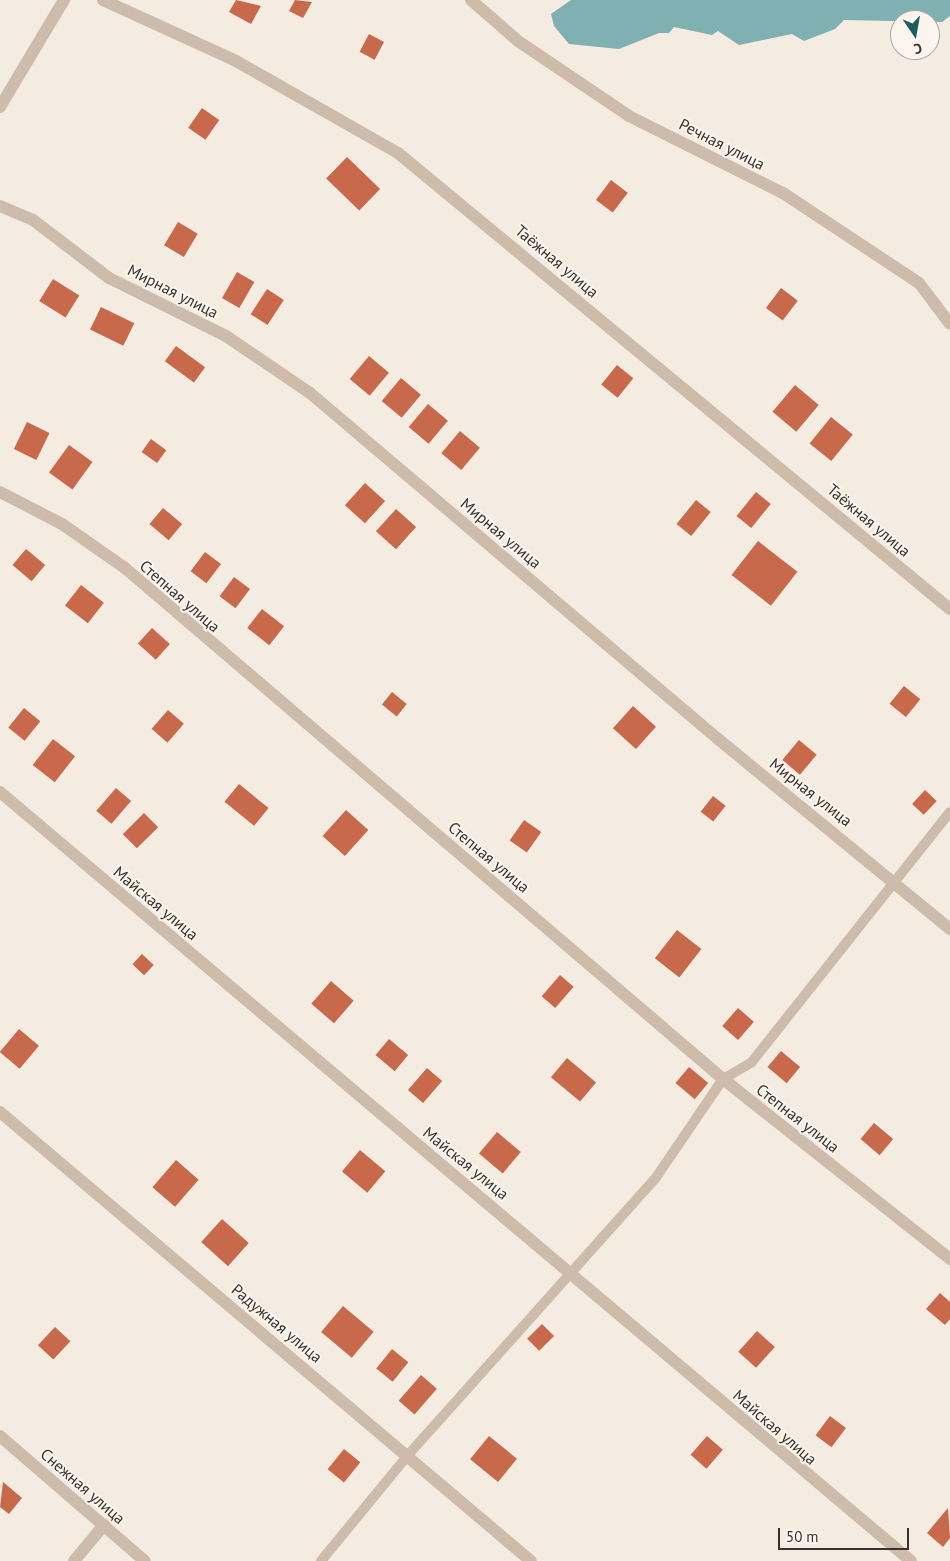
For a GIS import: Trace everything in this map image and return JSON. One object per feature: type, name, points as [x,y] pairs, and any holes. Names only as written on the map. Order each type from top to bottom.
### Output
[{"type":"street","points":[[0,106],[64,0]]},
{"type":"street","name":"Таёжная улица","points":[[103,0],[236,61],[398,153],[950,609]]},
{"type":"street","name":"Речная улица","points":[[471,0],[518,41],[629,116],[783,193],[919,283],[950,324]]},
{"type":"street","name":"Мирная улица","points":[[0,206],[33,220],[109,278],[226,336],[310,393],[718,739],[894,879],[950,929]]},
{"type":"street","name":"Степная улица","points":[[0,492],[62,524],[125,568],[723,1079],[950,1259]]},
{"type":"street","name":"Майская улица","points":[[0,792],[573,1272],[911,1561]]},
{"type":"street","name":"Радужная улица","points":[[0,1112],[408,1455],[531,1561]]},
{"type":"street","name":"Снежная улица","points":[[0,1436],[145,1561]]},
{"type":"street","points":[[74,1561],[104,1525]]},
{"type":"lane","points":[[321,1561],[408,1455],[655,1179],[723,1079],[752,1063],[894,879],[950,812]]},
{"type":"water","points":[[571,0],[950,0],[950,16],[942,22],[940,22],[940,10],[890,10],[890,21],[844,20],[835,29],[804,41],[792,34],[739,45],[718,31],[712,35],[674,27],[669,33],[659,33],[619,49],[569,44],[554,26],[551,14]]},
{"type":"building","points":[[236,0],[261,6],[251,24],[229,12]]},
{"type":"building","points":[[295,0],[312,2],[303,18],[289,11]]},
{"type":"building","points":[[369,34],[384,42],[375,60],[360,52]]},
{"type":"building","points":[[202,108],[219,120],[205,140],[188,128]]},
{"type":"building","points":[[347,157],[380,189],[359,211],[326,179]]},
{"type":"building","points":[[611,180],[628,193],[613,213],[596,200]]},
{"type":"building","points":[[178,222],[198,234],[184,257],[164,245]]},
{"type":"building","points":[[237,272],[254,282],[239,308],[222,298]]},
{"type":"building","points":[[53,279],[79,295],[66,317],[39,301]]},
{"type":"building","points":[[781,288],[798,301],[783,321],[766,308]]},
{"type":"building","points":[[267,289],[284,300],[267,325],[251,314]]},
{"type":"building","points":[[101,307],[134,323],[123,346],[90,329]]},
{"type":"building","points":[[176,346],[205,367],[194,383],[165,361]]},
{"type":"building","points":[[369,356],[389,373],[370,396],[350,379]]},
{"type":"building","points":[[617,365],[633,378],[618,398],[601,384]]},
{"type":"building","points":[[401,378],[421,395],[402,418],[382,401]]},
{"type":"building","points":[[795,385],[819,405],[796,432],[773,412]]},
{"type":"building","points":[[428,404],[448,421],[429,444],[409,427]]},
{"type":"building","points":[[831,417],[853,435],[831,461],[810,443]]},
{"type":"building","points":[[27,422],[49,433],[36,460],[14,449]]},
{"type":"building","points":[[460,431],[480,448],[461,470],[441,453]]},
{"type":"building","points":[[151,439],[166,450],[157,463],[142,452]]},
{"type":"building","points":[[69,445],[92,462],[72,490],[49,473]]},
{"type":"building","points":[[365,483],[385,501],[365,523],[345,505]]},
{"type":"building","points":[[756,492],[771,504],[751,528],[736,516]]},
{"type":"building","points":[[696,500],[711,512],[691,536],[676,524]]},
{"type":"building","points":[[163,508],[182,524],[169,540],[150,524]]},
{"type":"building","points":[[396,509],[416,527],[396,549],[376,531]]},
{"type":"building","points":[[758,541],[797,572],[771,606],[732,575]]},
{"type":"building","points":[[26,549],[45,565],[32,581],[13,565]]},
{"type":"building","points":[[205,552],[221,564],[207,583],[191,571]]},
{"type":"building","points":[[234,577],[250,589],[236,608],[220,596]]},
{"type":"building","points":[[81,585],[104,603],[88,623],[65,605]]},
{"type":"building","points":[[262,609],[284,626],[269,645],[247,628]]},
{"type":"building","points":[[152,628],[170,644],[156,660],[138,644]]},
{"type":"building","points":[[904,686],[920,699],[906,717],[890,704]]},
{"type":"building","points":[[392,692],[407,704],[397,716],[382,704]]},
{"type":"building","points":[[633,706],[656,727],[636,749],[613,728]]},
{"type":"building","points":[[24,708],[40,721],[25,741],[8,727]]},
{"type":"building","points":[[168,710],[184,724],[167,743],[152,729]]},
{"type":"building","points":[[53,739],[75,756],[55,782],[33,765]]},
{"type":"building","points":[[799,740],[817,755],[800,775],[782,760]]},
{"type":"building","points":[[239,784],[269,808],[254,826],[225,802]]},
{"type":"building","points":[[116,788],[131,801],[111,824],[96,811]]},
{"type":"building","points":[[925,790],[937,801],[924,815],[912,804]]},
{"type":"building","points":[[713,796],[726,806],[713,822],[701,812]]},
{"type":"building","points":[[346,810],[368,830],[345,856],[323,836]]},
{"type":"building","points":[[144,813],[158,827],[137,848],[123,834]]},
{"type":"building","points":[[524,820],[541,832],[527,853],[510,840]]},
{"type":"building","points":[[677,930],[701,949],[679,977],[655,958]]},
{"type":"building","points":[[142,954],[154,965],[144,975],[132,964]]},
{"type":"building","points":[[560,975],[574,987],[555,1008],[542,996]]},
{"type":"building","points":[[331,981],[354,1001],[334,1023],[311,1004]]},
{"type":"building","points":[[738,1008],[754,1022],[738,1040],[722,1026]]},
{"type":"building","points":[[19,1029],[39,1046],[20,1069],[0,1052]]},
{"type":"building","points":[[389,1039],[408,1055],[395,1071],[376,1055]]},
{"type":"building","points":[[781,1051],[800,1067],[787,1083],[768,1067]]},
{"type":"building","points":[[567,1058],[596,1082],[580,1102],[551,1077]]},
{"type":"building","points":[[689,1067],[708,1083],[695,1099],[676,1083]]},
{"type":"building","points":[[427,1068],[442,1081],[423,1103],[408,1090]]},
{"type":"building","points":[[874,1123],[893,1139],[880,1155],[861,1139]]},
{"type":"building","points":[[497,1132],[521,1152],[503,1173],[479,1153]]},
{"type":"building","points":[[360,1150],[385,1171],[367,1193],[342,1171]]},
{"type":"building","points":[[176,1160],[199,1180],[175,1207],[152,1187]]},
{"type":"building","points":[[222,1219],[249,1243],[228,1266],[201,1242]]},
{"type":"building","points":[[940,1293],[950,1302],[950,1319],[945,1325],[926,1309]]},
{"type":"building","points":[[343,1306],[374,1332],[352,1358],[321,1332]]},
{"type":"building","points":[[542,1324],[554,1336],[539,1351],[527,1339]]},
{"type":"building","points":[[55,1327],[70,1341],[53,1360],[38,1345]]},
{"type":"building","points":[[757,1331],[775,1347],[756,1368],[738,1352]]},
{"type":"building","points":[[392,1349],[408,1362],[393,1382],[376,1368]]},
{"type":"building","points":[[421,1375],[437,1389],[415,1414],[399,1401]]},
{"type":"building","points":[[830,1416],[846,1428],[832,1447],[816,1435]]},
{"type":"building","points":[[489,1436],[517,1459],[498,1482],[470,1459]]},
{"type":"building","points":[[707,1436],[723,1450],[706,1469],[691,1455]]},
{"type":"building","points":[[344,1449],[360,1462],[344,1482],[328,1469]]},
{"type":"building","points":[[3,1482],[22,1498],[9,1514],[0,1507]]},
{"type":"building","points":[[948,1508],[950,1538],[943,1547],[927,1533]]}]
